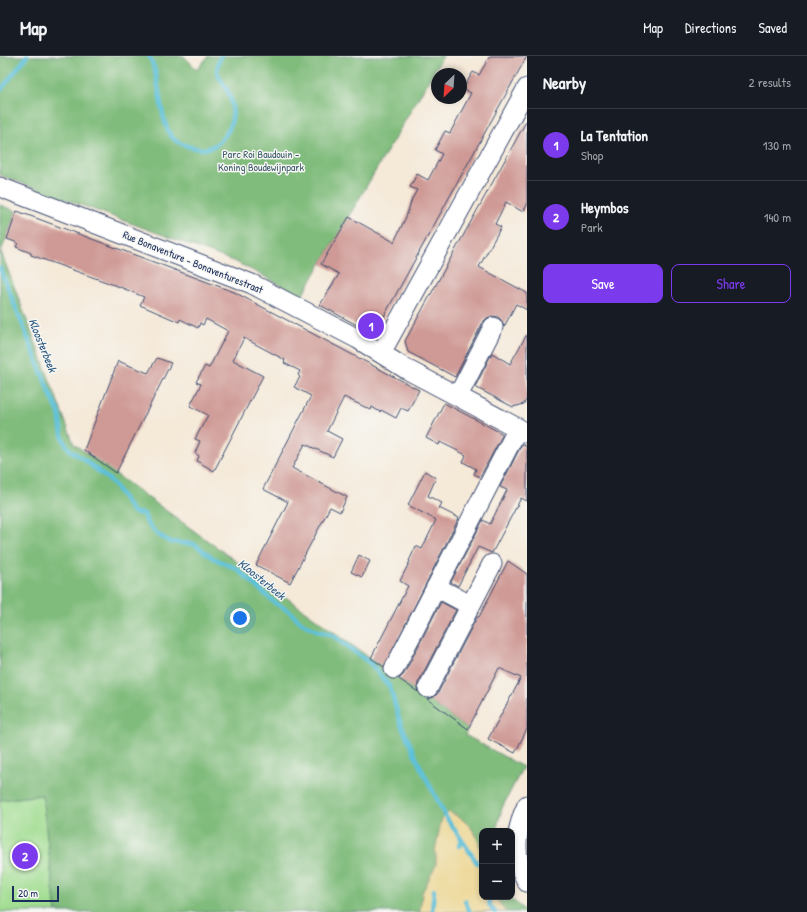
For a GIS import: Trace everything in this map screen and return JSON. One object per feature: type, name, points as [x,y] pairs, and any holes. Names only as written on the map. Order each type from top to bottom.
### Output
[{"type":"street","points":[[381,353],[527,88]]},
{"type":"street","name":"Rue Bonaventure - Bonaventurestraat","points":[[0,187],[252,284],[358,339],[393,362],[524,430]]},
{"type":"street","points":[[458,396],[493,327]]},
{"type":"street","points":[[394,669],[436,587],[524,430]]},
{"type":"street","points":[[428,688],[492,564]]},
{"type":"street","points":[[436,587],[470,605]]},
{"type":"street","points":[[527,806],[520,823],[516,845],[522,874],[527,882]]},
{"type":"green space","name":"Parc Roi Baudouin - Koning Boudewijnpark","points":[[0,56],[184,56],[197,70],[208,56],[443,56],[436,68],[431,68],[431,76],[302,296],[236,262],[0,175]]},
{"type":"green space","points":[[0,205],[16,211],[1,252],[74,444],[468,729],[465,735],[523,767],[502,808],[497,828],[479,828],[479,900],[511,900],[526,912],[56,912],[42,795],[0,800]]},
{"type":"green space","points":[[42,795],[56,912],[0,912],[0,800]]},
{"type":"sand","points":[[449,812],[462,819],[471,827],[479,844],[479,900],[497,900],[506,912],[420,912],[422,893],[436,865],[435,851],[443,816]]},
{"type":"building","points":[[490,56],[527,56],[378,327],[366,330],[320,305],[339,274],[321,264],[349,217],[394,242],[417,190],[410,187],[417,174],[428,180],[442,154],[435,150],[445,131],[450,133],[465,104],[467,104],[471,93],[467,91],[467,82],[473,72],[479,75]]},
{"type":"building","points":[[527,120],[527,205],[523,212],[506,202],[495,224],[501,227],[479,267],[527,293],[527,310],[516,304],[504,327],[502,321],[498,317],[492,316],[487,318],[483,322],[455,377],[408,352],[405,341]]},
{"type":"building","points":[[17,211],[234,292],[419,390],[408,411],[401,408],[396,418],[381,410],[380,412],[372,407],[371,410],[344,397],[327,431],[342,439],[333,457],[305,444],[292,468],[347,497],[340,512],[330,507],[290,583],[256,565],[288,502],[263,489],[311,396],[294,387],[300,377],[298,375],[300,371],[284,363],[285,360],[244,338],[233,360],[263,376],[214,471],[197,461],[199,456],[195,453],[200,441],[195,439],[208,415],[190,406],[201,384],[196,382],[205,366],[209,368],[228,331],[206,319],[203,325],[200,323],[198,328],[180,319],[179,322],[140,305],[144,297],[31,255],[31,253],[16,247],[18,243],[7,239]]},
{"type":"building","points":[[527,334],[527,398],[524,404],[513,407],[475,387],[492,353],[510,364]]},
{"type":"building","points":[[157,358],[171,363],[116,473],[84,450],[118,361],[148,373]]},
{"type":"building","points":[[444,403],[503,434],[480,477],[474,474],[476,469],[463,462],[466,455],[440,442],[439,445],[426,438]]},
{"type":"building","points":[[522,444],[527,447],[527,501],[521,498],[492,553],[478,547],[458,586],[451,582],[483,520],[490,524],[507,490],[500,487]]},
{"type":"building","points":[[425,471],[436,478],[428,496],[442,503],[439,508],[459,518],[384,667],[371,658],[408,586],[400,581],[416,546],[422,549],[436,520],[408,505]]},
{"type":"building","points":[[359,555],[370,561],[362,577],[351,572]]},
{"type":"building","points":[[508,561],[527,574],[527,729],[515,753],[488,739],[521,678],[499,668],[468,729],[427,699],[434,697],[438,693]]},
{"type":"building","points":[[441,602],[456,610],[418,683],[418,692],[399,679],[404,674]]},
{"type":"waterway","name":"Kloosterbeek","points":[[0,91],[27,56]]},
{"type":"waterway","name":"Kloosterbeek","points":[[149,56],[155,71],[164,118],[169,133],[183,145],[204,149],[217,144],[226,134],[231,122],[232,109],[230,96],[217,71],[221,56]]},
{"type":"waterway","name":"Kloosterbeek","points":[[286,56],[305,56]]},
{"type":"waterway","name":"Kloosterbeek","points":[[0,268],[59,413],[62,435],[70,450],[113,483],[132,511],[144,514],[147,523],[157,534],[170,542],[194,544],[213,558],[237,569],[275,603],[289,611],[302,623],[318,631],[332,635],[371,664],[390,687],[400,722],[420,766],[447,819],[462,840],[459,846]]},
{"type":"waterway","name":"Kloosterbeek","points":[[462,840],[477,863]]},
{"type":"waterway","name":"Kloosterbeek","points":[[432,912],[434,890]]},
{"type":"waterway","name":"Kloosterbeek","points":[[489,900],[490,906],[495,912]]},
{"type":"waterway","name":"Kloosterbeek","points":[[465,901],[470,912]]},
{"type":"place","name":"La Tentation","points":[[371,326]]},
{"type":"place","name":"Heymbos","points":[[25,856]]}]
